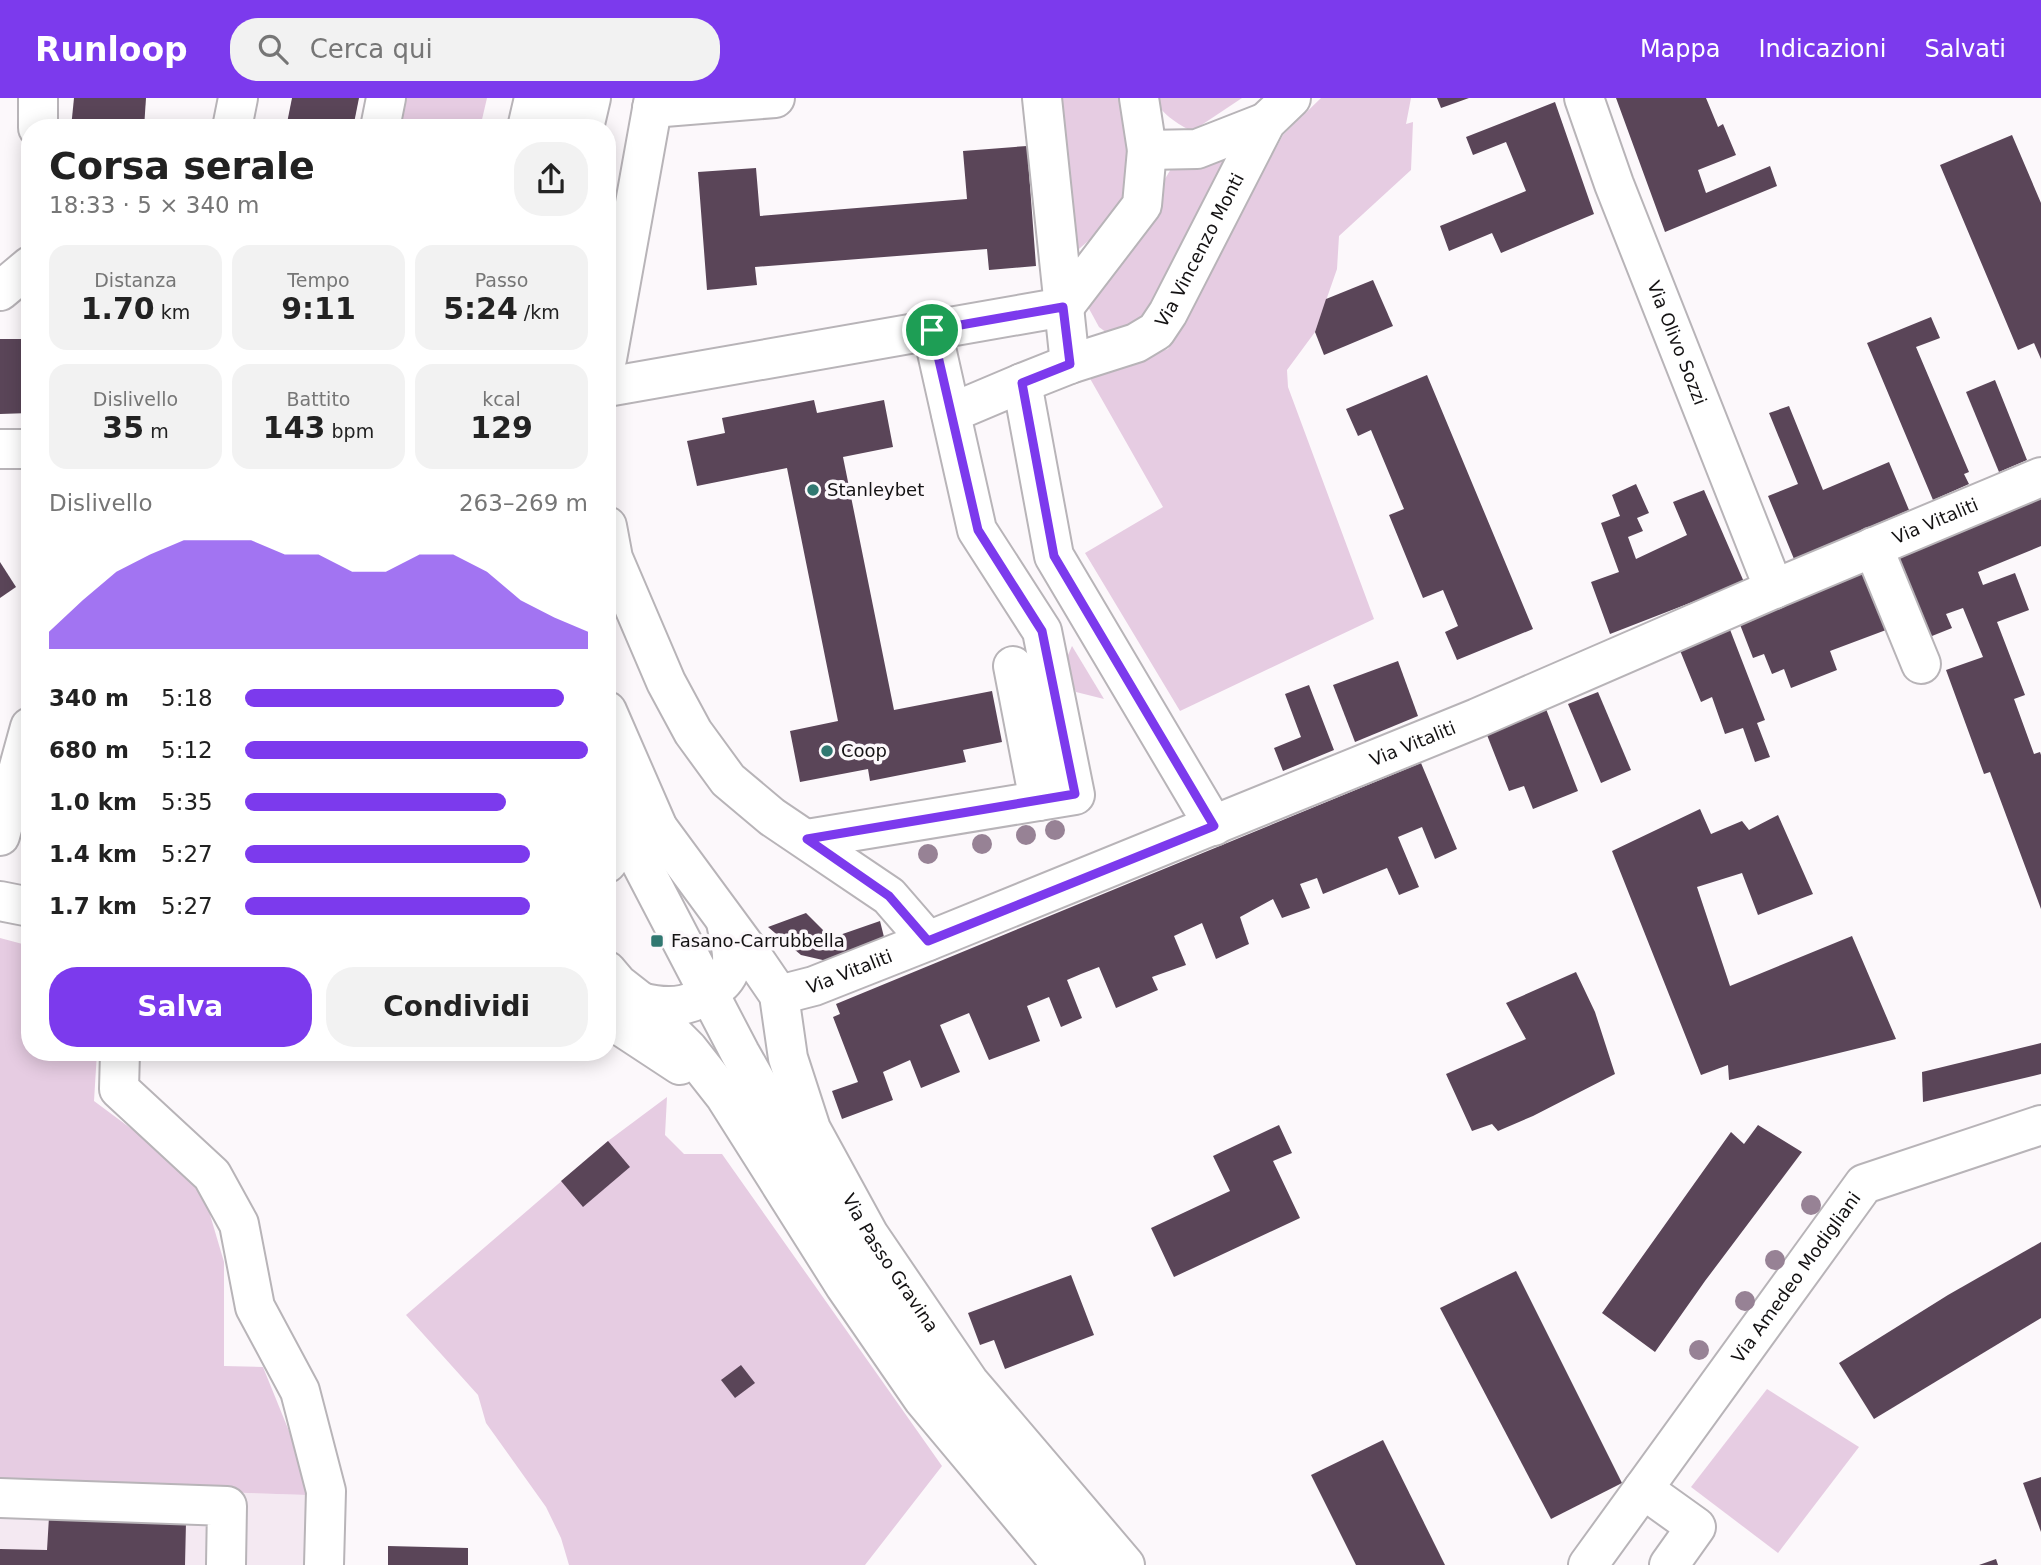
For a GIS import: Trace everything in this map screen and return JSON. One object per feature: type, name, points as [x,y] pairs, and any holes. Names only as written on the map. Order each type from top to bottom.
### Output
[{"type":"street","points":[[38,98],[38,119]]},
{"type":"street","points":[[234,119],[238,98]]},
{"type":"street","points":[[382,119],[386,98]]},
{"type":"street","points":[[529,119],[534,98]]},
{"type":"street","points":[[559,119],[563,98]]},
{"type":"street","points":[[586,119],[591,98]]},
{"type":"street","points":[[616,309],[653,103],[775,98]]},
{"type":"street","points":[[1042,98],[1070,364]]},
{"type":"street","points":[[616,385],[1063,307],[1142,205],[1146,150],[1139,98]]},
{"type":"street","name":"Via Olivo Sozzi","points":[[1584,98],[1614,184],[1774,589]]},
{"type":"street","points":[[1146,150],[1197,149],[1279,110]]},
{"type":"street","name":"Via Vincenzo Monti","points":[[951,413],[1070,364],[1136,343],[1156,331],[1279,110]]},
{"type":"street","points":[[0,291],[21,274]]},
{"type":"street","points":[[807,839],[1075,794],[1042,631],[978,530],[932,330]]},
{"type":"street","points":[[1022,383],[1054,556],[1214,826]]},
{"type":"street","points":[[0,449],[21,449]]},
{"type":"street","name":"Via Vitaliti","points":[[779,995],[814,986],[1214,826],[1476,718],[2041,477]]},
{"type":"street","points":[[1873,547],[1921,664]]},
{"type":"street","points":[[616,565],[666,682],[693,732],[729,780],[772,817],[889,896],[928,941]]},
{"type":"street","points":[[1042,631],[1086,609]]},
{"type":"street","points":[[1013,666],[1039,801]]},
{"type":"street","points":[[616,759],[632,844]]},
{"type":"street","points":[[0,836],[21,760]]},
{"type":"street","points":[[616,809],[740,1053],[848,1245],[966,1415],[1093,1565]]},
{"type":"street","name":"Via Passo Gravina","points":[[632,844],[726,922],[779,995],[788,1058],[811,1129],[869,1235],[969,1382],[1125,1565]]},
{"type":"street","points":[[0,901],[21,905]]},
{"type":"street","points":[[619,996],[658,1006],[674,1007],[692,1004],[710,993],[725,979],[733,962],[726,922]]},
{"type":"street","points":[[619,996],[725,1096],[845,1286],[923,1399],[1062,1565]]},
{"type":"street","points":[[120,1061],[119,1090],[212,1175],[239,1224],[255,1307],[300,1391],[326,1490],[324,1565]]},
{"type":"street","name":"Via Amedeo Modigliani","points":[[1588,1565],[1864,1184],[2041,1125]]},
{"type":"street","points":[[1643,1489],[1696,1527],[1668,1565]]},
{"type":"street","points":[[0,1498],[227,1506],[226,1565]]},
{"type":"shaded area","points":[[404,98],[487,98],[482,119],[400,119]]},
{"type":"shaded area","points":[[1058,98],[1123,98],[1134,202],[1073,254]]},
{"type":"shaded area","points":[[1156,98],[1242,98],[1197,128],[1189,130],[1165,113]]},
{"type":"shaded area","points":[[1321,98],[1411,98],[1406,124],[1413,122],[1411,170],[1339,236],[1337,269],[1315,332],[1287,370],[1288,387],[1374,619],[1180,711],[1085,553],[1163,507],[1088,375],[1168,349],[1283,135]]},
{"type":"shaded area","points":[[1219,159],[1229,164],[1138,325],[1107,333],[1099,327],[1087,305],[1171,169]]},
{"type":"shaded area","points":[[1072,646],[1104,699],[1076,692],[1065,662]]},
{"type":"shaded area","points":[[0,938],[21,944],[21,1061],[96,1061],[94,1101],[191,1173],[203,1191],[224,1262],[224,1366],[263,1367],[308,1478],[307,1495],[0,1485]]},
{"type":"shaded area","points":[[667,1097],[665,1135],[684,1154],[722,1154],[942,1466],[865,1565],[569,1565],[561,1538],[546,1507],[486,1423],[478,1395],[406,1315],[608,1141]]},
{"type":"shaded area","points":[[1767,1389],[1859,1447],[1778,1553],[1691,1487]]},
{"type":"shaded area","points":[[0,1485],[307,1495],[304,1565],[0,1565]]},
{"type":"building","points":[[74,98],[146,98],[145,119],[72,119]]},
{"type":"building","points":[[292,98],[359,98],[355,119],[288,119]]},
{"type":"building","points":[[1437,98],[1469,98],[1441,108]]},
{"type":"building","points":[[1616,98],[1706,98],[1718,127],[1723,124],[1736,155],[1698,170],[1706,193],[1770,166],[1777,186],[1665,232]]},
{"type":"building","points":[[1555,102],[1594,214],[1501,253],[1492,233],[1449,251],[1440,226],[1526,191],[1506,142],[1473,155],[1466,137]]},
{"type":"building","points":[[2012,135],[2041,203],[2041,359],[2034,343],[2018,350],[1940,165]]},
{"type":"building","points":[[1027,146],[1036,266],[989,270],[987,249],[755,267],[757,285],[707,290],[698,172],[756,168],[760,216],[967,199],[963,151]]},
{"type":"building","points":[[1373,280],[1393,326],[1324,355],[1315,332],[1326,299]]},
{"type":"building","points":[[1931,317],[1940,338],[1916,347],[1969,472],[1964,474],[1969,484],[1933,500],[1867,343]]},
{"type":"building","points":[[0,339],[21,339],[21,413],[0,414]]},
{"type":"building","points":[[1427,375],[1533,629],[1457,660],[1445,632],[1458,626],[1443,590],[1423,598],[1389,515],[1404,509],[1371,430],[1358,436],[1346,409]]},
{"type":"building","points":[[1995,380],[2027,460],[1999,472],[1966,392]]},
{"type":"building","points":[[814,400],[817,413],[884,400],[893,447],[843,457],[894,710],[992,691],[1002,742],[963,750],[966,762],[870,781],[868,769],[800,782],[790,731],[838,721],[787,468],[697,486],[687,441],[725,433],[722,418]]},
{"type":"building","points":[[1789,406],[1823,490],[1889,462],[1909,510],[1794,559],[1768,496],[1798,484],[1769,413]]},
{"type":"building","points":[[1636,484],[1649,513],[1637,518],[1643,531],[1628,537],[1636,559],[1687,535],[1673,502],[1704,490],[1744,582],[1610,634],[1591,582],[1619,572],[1601,523],[1620,516],[1612,495]]},
{"type":"building","points":[[2041,498],[2041,546],[1978,572],[1983,585],[2015,573],[2029,610],[1997,622],[2025,695],[2014,699],[2034,754],[2040,752],[2041,755],[2041,909],[1990,772],[1984,774],[1946,670],[1983,657],[1963,608],[1946,614],[1952,628],[1927,638],[1895,558]]},
{"type":"building","points":[[0,562],[16,587],[0,598]]},
{"type":"building","points":[[1871,568],[1894,627],[1830,651],[1837,670],[1791,688],[1784,669],[1772,674],[1764,654],[1753,658],[1739,622]]},
{"type":"building","points":[[1729,627],[1765,720],[1757,723],[1770,757],[1755,762],[1743,728],[1725,734],[1712,697],[1701,702],[1679,648]]},
{"type":"building","points":[[1398,661],[1418,716],[1355,742],[1333,685]]},
{"type":"building","points":[[1309,685],[1334,750],[1283,771],[1274,748],[1301,737],[1285,694]]},
{"type":"building","points":[[1598,692],[1631,770],[1601,783],[1568,704]]},
{"type":"building","points":[[1546,709],[1578,791],[1533,809],[1524,786],[1509,791],[1487,735]]},
{"type":"building","points":[[1421,763],[1457,849],[1435,859],[1422,827],[1398,837],[1419,887],[1399,895],[1387,868],[1323,894],[1317,878],[1300,884],[1310,908],[1282,918],[1273,899],[1240,917],[1249,944],[1216,959],[1202,923],[1174,936],[1186,965],[1152,977],[1158,990],[1116,1008],[1099,967],[1081,974],[1067,980],[1082,1018],[1061,1027],[1049,997],[1027,1006],[1040,1041],[989,1060],[969,1013],[940,1025],[960,1072],[921,1088],[910,1060],[883,1072],[893,1100],[842,1119],[832,1091],[858,1082],[833,1017],[840,1014],[836,1004]]},
{"type":"building","points":[[1700,809],[1711,834],[1742,821],[1749,830],[1778,815],[1813,894],[1758,915],[1742,873],[1697,887],[1730,986],[1852,936],[1896,1039],[1729,1080],[1728,1065],[1701,1075],[1612,851]]},
{"type":"building","points":[[806,913],[831,938],[880,921],[885,941],[827,961],[801,955],[768,927]]},
{"type":"building","points":[[1576,972],[1595,1012],[1615,1074],[1498,1131],[1492,1124],[1472,1131],[1446,1074],[1526,1039],[1506,1003]]},
{"type":"building","points":[[2041,1043],[2041,1074],[1923,1102],[1922,1072]]},
{"type":"building","points":[[1279,1125],[1292,1153],[1273,1161],[1300,1218],[1174,1277],[1151,1228],[1230,1191],[1213,1156]]},
{"type":"building","points":[[1758,1125],[1802,1152],[1655,1352],[1602,1313],[1731,1132],[1744,1144]]},
{"type":"building","points":[[608,1141],[630,1167],[583,1207],[561,1181]]},
{"type":"building","points":[[2041,1242],[2041,1318],[1874,1419],[1839,1363],[1948,1295]]},
{"type":"building","points":[[1516,1271],[1622,1483],[1551,1519],[1440,1308]]},
{"type":"building","points":[[1071,1275],[1094,1335],[1005,1369],[994,1340],[980,1345],[968,1313]]},
{"type":"building","points":[[741,1365],[755,1383],[735,1398],[721,1380]]},
{"type":"building","points":[[1383,1440],[1445,1565],[1356,1565],[1311,1475]]},
{"type":"building","points":[[2041,1477],[2041,1532],[2023,1483]]},
{"type":"building","points":[[49,1517],[186,1522],[185,1565],[0,1565],[0,1549],[47,1550]]},
{"type":"building","points":[[388,1546],[468,1548],[468,1565],[388,1565]]},
{"type":"building","points":[[1996,1559],[1998,1565],[1979,1565]]},
{"type":"place","name":"Stanleybet","points":[[813,490]]},
{"type":"place","name":"Coop","points":[[827,751]]},
{"type":"place","name":"Fasano-Carrubbella","points":[[657,941]]},
{"type":"route","points":[[1063,307],[1070,364],[1022,383],[1054,556],[1214,826],[928,941],[889,896],[807,839],[1075,794],[1042,631],[978,530],[932,330],[1063,307]]}]
